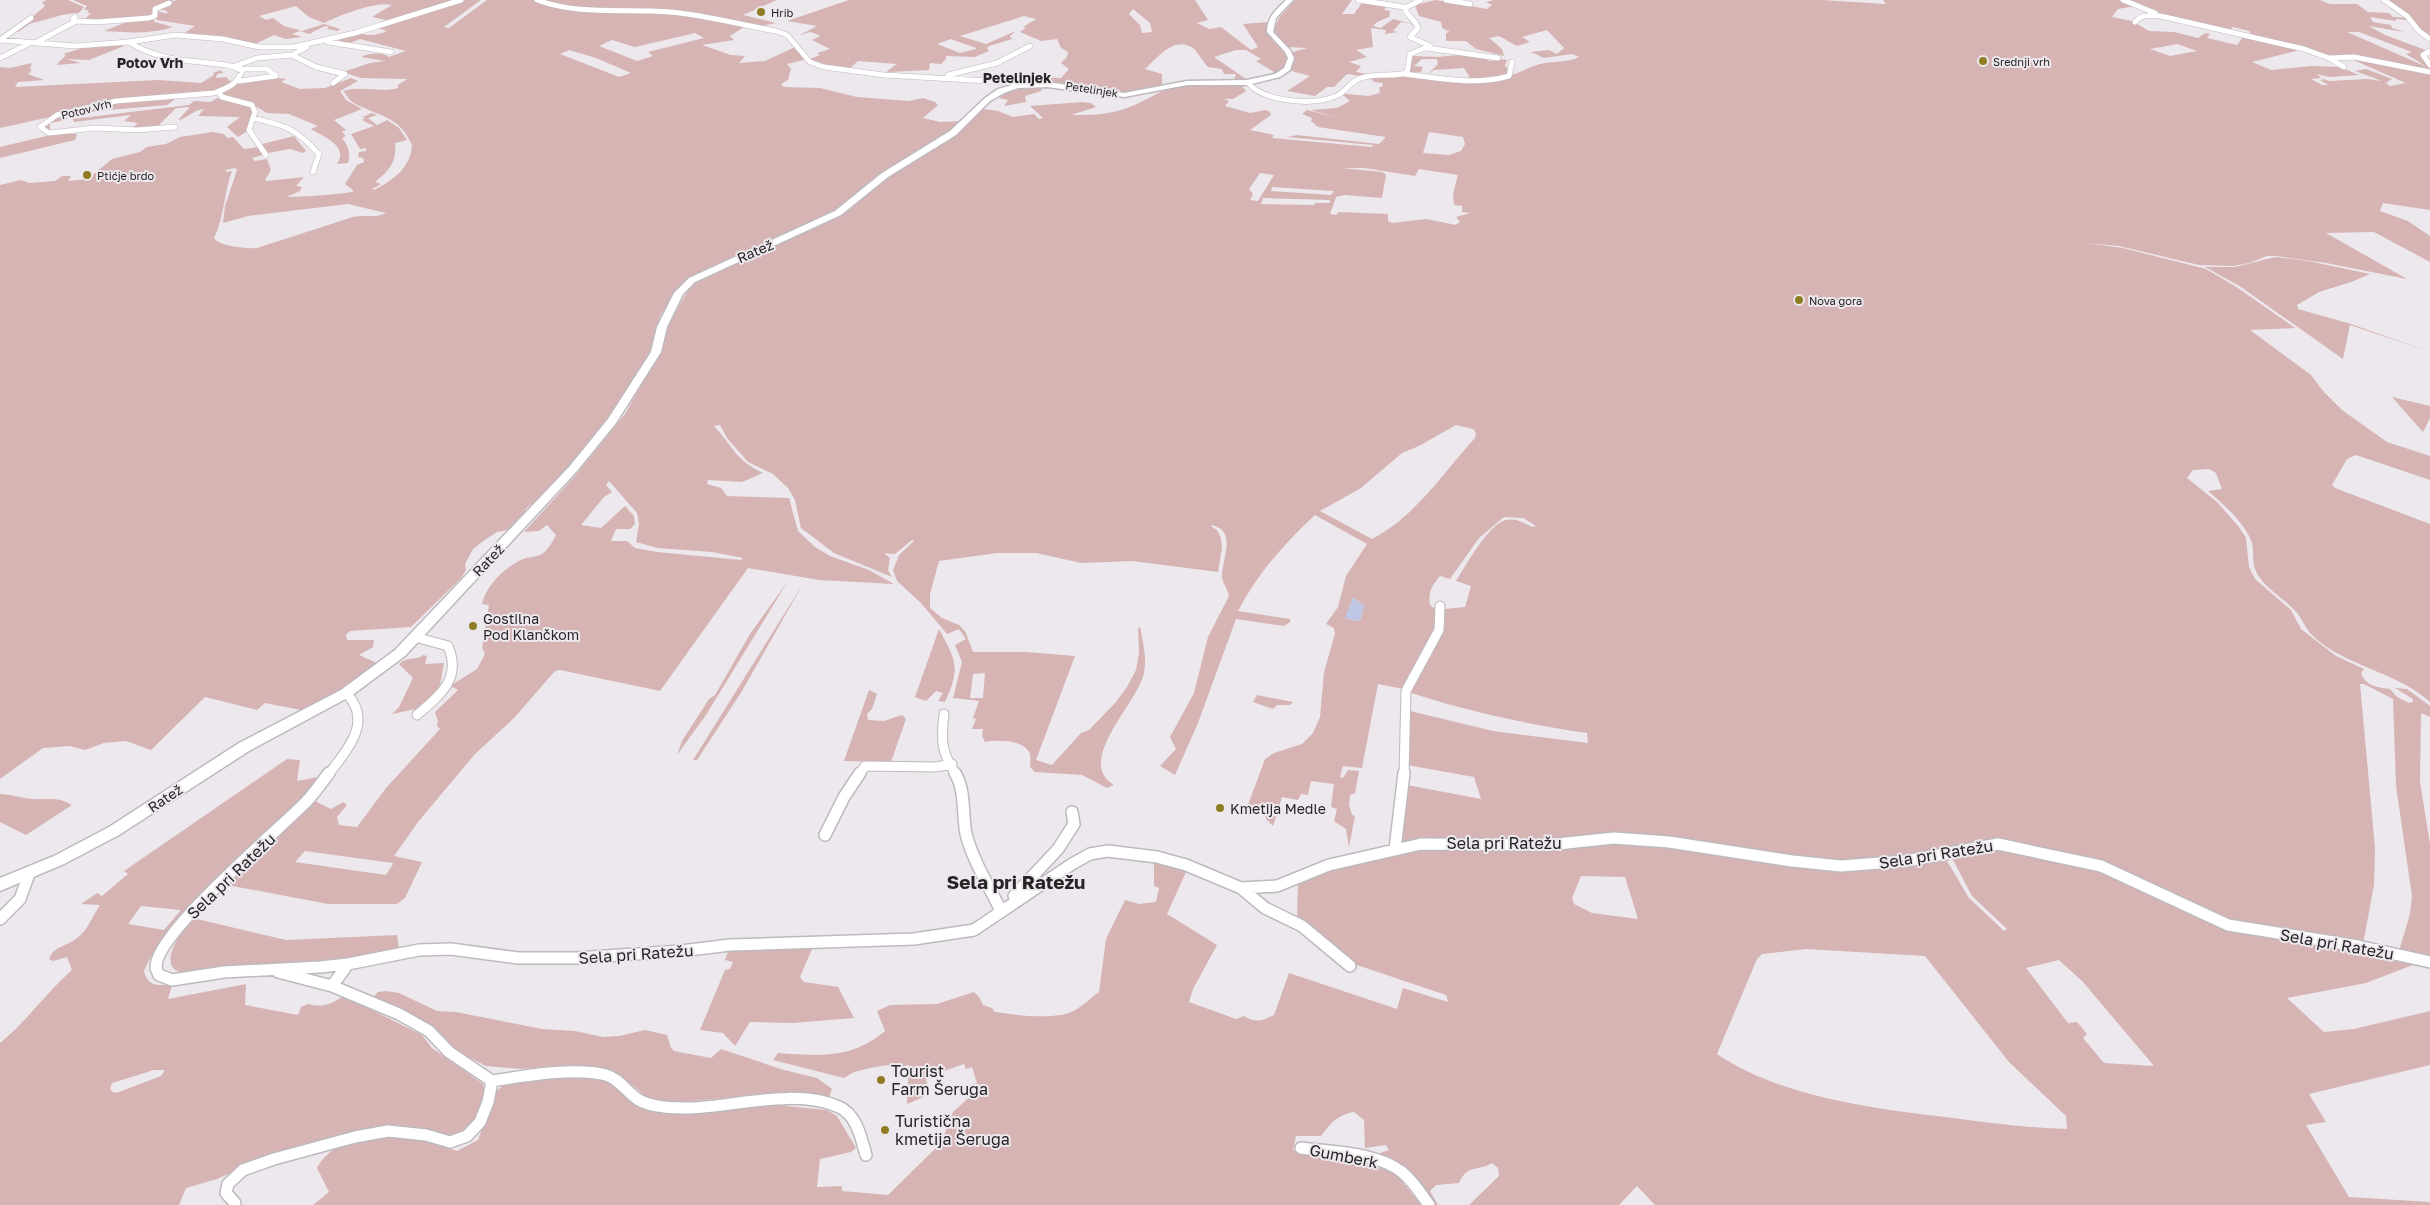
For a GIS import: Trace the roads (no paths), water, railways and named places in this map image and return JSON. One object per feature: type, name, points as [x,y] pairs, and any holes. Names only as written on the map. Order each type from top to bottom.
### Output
[{"type":"main road","name":"Petelinjek","points":[[875,182],[953,133],[996,93],[1021,85],[1054,84],[1126,95],[1148,93],[1188,83],[1248,83],[1279,75],[1286,69],[1291,60],[1289,52],[1270,32],[1271,19],[1290,0]]},
{"type":"main road","name":"Ratež","points":[[0,885],[29,874],[88,846],[244,747],[346,693],[382,668],[415,637],[573,469],[612,421],[656,352],[667,315],[684,287],[704,274],[838,213],[857,200],[875,182]]},
{"type":"street","name":"Potov Vrh","points":[[238,68],[258,58],[292,55],[316,43],[461,0]]},
{"type":"street","points":[[537,0],[548,5],[586,11],[648,10],[716,19],[787,35],[815,65],[876,74],[1006,82],[1021,85]]},
{"type":"street","points":[[1358,0],[1405,8],[1421,0]]},
{"type":"street","points":[[1446,0],[1470,4]]},
{"type":"street","points":[[2123,0],[2144,10],[2169,18],[2304,49],[2329,58],[2359,58],[2430,72]]},
{"type":"street","points":[[2384,0],[2392,8],[2407,16],[2415,27],[2430,39]]},
{"type":"street","points":[[0,60],[77,18],[97,22],[149,18],[155,16],[155,10],[168,3]]},
{"type":"street","points":[[1405,8],[1408,16],[1418,26],[1410,37],[1429,44],[1430,46],[1427,48]]},
{"type":"street","points":[[2135,22],[2138,18],[2153,16],[2169,18]]},
{"type":"street","name":"Potov Vrh","points":[[31,18],[0,40],[75,46],[129,42],[175,34],[272,48],[316,43]]},
{"type":"street","name":"Potov Vrh","points":[[326,40],[391,52]]},
{"type":"street","name":"Potov Vrh","points":[[129,42],[144,52],[238,68],[266,69],[276,76],[240,81],[219,92],[116,102],[69,112],[50,118],[40,126],[49,133],[95,128],[137,130],[175,127]]},
{"type":"street","points":[[943,78],[1005,60],[1030,46]]},
{"type":"street","points":[[1404,74],[1408,71],[1410,54],[1427,48],[1498,58]]},
{"type":"street","points":[[2430,51],[2423,55],[2430,65]]},
{"type":"street","points":[[292,55],[316,67],[345,74],[333,83]]},
{"type":"street","points":[[2329,58],[2329,60],[2344,67]]},
{"type":"street","points":[[1248,83],[1258,93],[1287,101],[1334,97],[1340,95],[1349,83],[1358,78],[1404,74],[1483,82],[1509,76],[1512,62]]},
{"type":"street","points":[[238,68],[240,81]]},
{"type":"street","points":[[219,92],[222,97],[252,105],[255,109],[249,130],[266,155]]},
{"type":"street","points":[[253,118],[288,126],[310,144],[319,154],[319,159],[313,172]]},
{"type":"street","points":[[1395,849],[1404,787],[1406,691],[1409,680],[1438,634],[1441,622],[1440,606]]},
{"type":"street","points":[[415,637],[448,646],[452,659],[453,673],[446,690],[417,715]]},
{"type":"street","name":"Sela pri Ratežu","points":[[346,693],[356,705],[360,720],[353,742],[308,800],[194,910],[172,935],[160,955],[156,967],[159,976],[172,980],[266,969],[348,964],[419,950],[451,949],[518,958],[576,958],[681,952],[730,945],[914,940],[974,930],[1072,864],[1090,854],[1108,851],[1157,857],[1186,865],[1241,888],[1265,908],[1302,926],[1350,966]]},
{"type":"street","points":[[944,714],[941,740],[945,757],[952,764],[960,781],[966,832],[973,854],[1001,911],[1058,849],[1074,824],[1072,812]]},
{"type":"street","points":[[825,835],[844,797],[865,766],[935,767],[952,764]]},
{"type":"street","name":"Sela pri Ratežu","points":[[1241,888],[1277,886],[1329,866],[1395,849],[1439,843],[1505,846],[1548,845],[1614,838],[1669,842],[1792,861],[1841,866],[1906,861],[1998,844],[2101,866],[2167,895],[2211,919],[2228,925],[2358,946],[2430,962]]},
{"type":"street","points":[[0,919],[18,903],[26,891],[29,874]]},
{"type":"street","points":[[332,986],[348,964]]},
{"type":"street","name":"Sela pri Ratežu","points":[[266,969],[332,986],[399,1014],[429,1031],[449,1052],[492,1081]]},
{"type":"street","points":[[235,1203],[226,1193],[228,1184],[243,1170],[274,1159],[388,1131],[426,1135],[450,1142],[467,1136],[480,1122],[488,1102],[492,1081],[508,1077],[556,1072],[606,1075],[618,1081],[639,1100],[652,1105],[690,1108],[793,1099],[840,1107],[852,1116],[866,1155]]},
{"type":"street","name":"Gumberk","points":[[1301,1148],[1386,1164],[1401,1171],[1429,1205]]},
{"type":"water","points":[[1353,598],[1364,605],[1360,621],[1345,617]]},
{"type":"place","name":"Hrib","points":[[761,12]]},
{"type":"place","name":"Srednji vrh","points":[[1983,61]]},
{"type":"place","name":"Ptićje brdo","points":[[87,175]]},
{"type":"place","name":"Nova gora","points":[[1799,300]]},
{"type":"place","name":"Gostilna Pod Klančkom","points":[[473,626]]},
{"type":"place","name":"Kmetija Medle","points":[[1220,808]]},
{"type":"place","name":"Tourist Farm Šeruga","points":[[881,1080]]},
{"type":"place","name":"Turistična kmetija Šeruga","points":[[885,1130]]},
{"type":"district","name":"Potov Vrh","points":[[150,62]]},
{"type":"district","name":"Petelinjek","points":[[1017,77]]},
{"type":"district","name":"Sela pri Ratežu","points":[[1016,881]]}]
